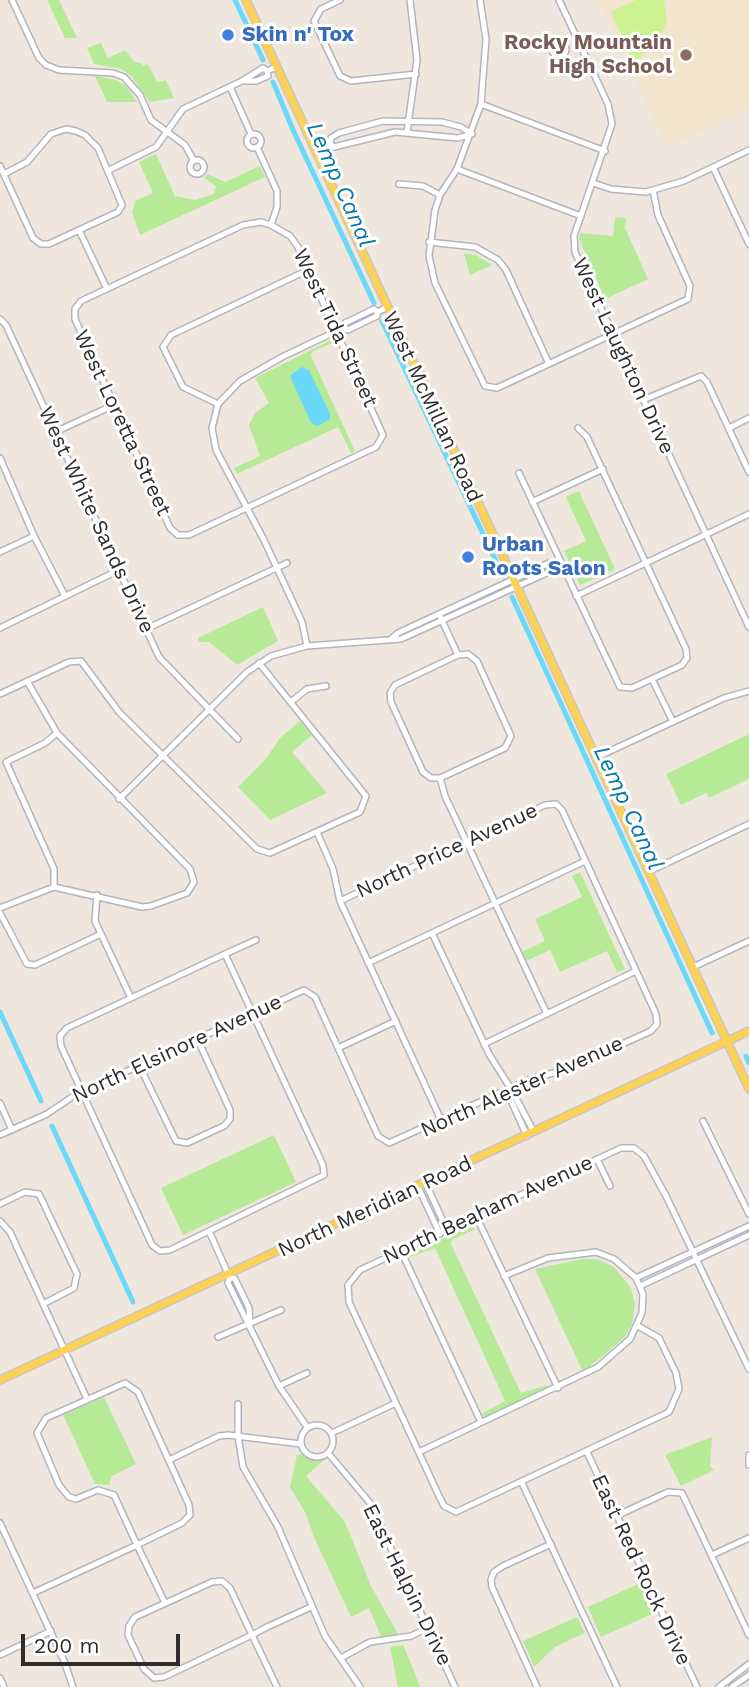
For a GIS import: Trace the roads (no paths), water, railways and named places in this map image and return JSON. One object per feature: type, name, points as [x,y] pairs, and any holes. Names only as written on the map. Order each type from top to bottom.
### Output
[{"type":"main road","name":"West McMillan Road","points":[[246,0],[749,1089]]},
{"type":"main road","name":"North Meridian Road","points":[[0,1380],[229,1276],[749,1031]]},
{"type":"street","points":[[12,0],[39,58],[46,65],[59,70],[113,73],[124,77],[140,95],[151,120],[185,145],[194,161]]},
{"type":"street","points":[[341,0],[321,9],[315,17],[315,25],[337,71],[345,80],[416,74]]},
{"type":"street","points":[[407,132],[416,74],[417,36],[410,0]]},
{"type":"street","points":[[480,0],[485,39],[481,104],[457,169],[440,195],[429,242],[435,283],[481,382],[489,389],[684,302],[691,295],[691,286],[658,215],[653,190]]},
{"type":"street","name":"West Laughton Drive","points":[[559,0],[611,113],[611,132],[573,243],[749,627]]},
{"type":"street","points":[[565,46],[578,41]]},
{"type":"street","points":[[109,170],[156,147],[183,109],[263,68],[267,71],[276,67]]},
{"type":"street","points":[[230,87],[251,134],[248,145],[257,147]]},
{"type":"street","points":[[481,104],[605,151]]},
{"type":"street","points":[[330,144],[331,138],[338,133],[383,121],[442,122],[461,127],[472,134]]},
{"type":"street","points":[[0,166],[33,238],[41,244],[118,212],[122,205],[98,148],[85,135],[66,129],[55,132],[42,142],[27,162],[4,174]]},
{"type":"street","points":[[330,144],[334,147],[372,136],[407,132],[458,138],[472,134]]},
{"type":"street","points":[[79,230],[107,289],[243,225],[261,222],[271,225],[277,207],[277,191],[257,147],[261,138],[251,134]]},
{"type":"street","points":[[316,150],[330,144]]},
{"type":"street","points":[[593,183],[629,192],[653,190],[749,150]]},
{"type":"street","points":[[713,167],[749,244]]},
{"type":"street","points":[[457,169],[581,216]]},
{"type":"street","points":[[399,184],[423,186],[440,195]]},
{"type":"street","name":"West Tida Street","points":[[248,507],[376,447],[382,440],[382,430],[340,330],[290,236],[271,225]]},
{"type":"street","points":[[429,242],[475,247],[498,260],[506,270],[550,364]]},
{"type":"street","points":[[218,404],[179,383],[164,351],[164,342],[171,335],[308,270]]},
{"type":"street","name":"West Loretta Street","points":[[107,289],[81,301],[75,309],[75,320],[170,527],[178,535],[189,535],[248,507]]},
{"type":"street","points":[[306,646],[302,621],[248,507],[213,443],[212,421],[218,404],[240,382],[340,330],[345,323],[374,309],[377,312],[386,308]]},
{"type":"street","name":"West White Sands Drive","points":[[0,319],[6,325],[166,667],[238,739]]},
{"type":"street","points":[[643,400],[701,376],[707,382],[749,472]]},
{"type":"street","points":[[55,432],[114,405]]},
{"type":"street","points":[[729,428],[749,418]]},
{"type":"street","points":[[519,473],[616,682],[623,689],[682,665],[687,658],[686,649],[603,469],[587,437],[578,428]]},
{"type":"street","points":[[0,458],[34,536],[65,596]]},
{"type":"street","points":[[532,502],[603,469]]},
{"type":"street","points":[[576,596],[749,514]]},
{"type":"street","points":[[0,552],[34,536]]},
{"type":"street","points":[[146,629],[287,562]]},
{"type":"street","points":[[120,799],[208,709],[259,663],[306,646],[401,639],[443,621],[550,563],[560,562]]},
{"type":"street","points":[[0,628],[119,570]]},
{"type":"street","points":[[391,639],[439,614],[514,583]]},
{"type":"street","points":[[439,614],[458,655]]},
{"type":"street","points":[[468,654],[477,662],[510,732],[510,741],[505,748],[440,778],[431,778],[423,772],[390,693],[395,685],[458,655],[468,654]]},
{"type":"street","points":[[0,694],[69,662],[81,661],[107,699],[264,853],[360,812],[366,802],[363,789],[259,663]]},
{"type":"street","points":[[652,679],[673,722]]},
{"type":"street","points":[[27,681],[57,733],[190,869],[194,882],[187,893],[151,906],[142,907],[54,887],[0,910],[27,964],[34,965],[101,934]]},
{"type":"street","points":[[291,702],[307,689],[326,686]]},
{"type":"street","points":[[595,758],[724,698],[749,691]]},
{"type":"street","points":[[54,887],[54,869],[6,762],[45,743],[57,733]]},
{"type":"street","points":[[440,778],[466,841],[547,1014]]},
{"type":"street","name":"North Price Avenue","points":[[340,901],[545,805],[556,804],[562,810],[585,860]]},
{"type":"street","points":[[648,872],[749,824]]},
{"type":"street","points":[[317,832],[334,869],[340,901],[442,1122]]},
{"type":"street","points":[[368,963],[585,860],[636,971],[484,1044]]},
{"type":"street","points":[[97,895],[93,912],[131,998]]},
{"type":"street","points":[[432,933],[484,1044],[511,1089],[509,1096],[531,1134]]},
{"type":"street","points":[[225,954],[323,1165],[324,1175],[170,1250],[160,1251],[152,1245],[61,1046],[60,1036],[67,1028],[225,954],[256,940]]},
{"type":"street","points":[[693,967],[749,941]]},
{"type":"street","name":"North Alester Avenue","points":[[338,1048],[378,1136],[385,1142],[396,1143],[540,1076],[565,1070],[651,1031],[657,1024],[656,1014],[636,971]]},
{"type":"street","name":"North Elsinore Avenue","points":[[0,1136],[47,1114],[82,1091],[297,992],[309,992],[338,1048]]},
{"type":"street","points":[[338,1048],[396,1021]]},
{"type":"street","points":[[139,1065],[172,1137],[179,1143],[224,1126],[230,1119],[230,1110],[197,1038]]},
{"type":"street","points":[[0,1103],[12,1130]]},
{"type":"street","points":[[703,1121],[749,1214]]},
{"type":"street","name":"North Beaham Avenue","points":[[396,1403],[349,1302],[348,1285],[360,1270],[621,1148],[634,1147],[644,1156],[692,1252]]},
{"type":"street","points":[[597,1159],[610,1186]]},
{"type":"street","points":[[422,1186],[447,1230]]},
{"type":"street","points":[[422,1186],[440,1234]]},
{"type":"street","points":[[0,1204],[25,1192],[35,1192],[42,1198],[77,1274],[77,1284],[43,1304]]},
{"type":"street","points":[[476,1216],[558,1388]]},
{"type":"street","points":[[0,1222],[9,1232],[87,1399]]},
{"type":"street","points":[[636,1278],[749,1226]]},
{"type":"street","points":[[209,1231],[229,1276],[235,1279],[249,1308],[250,1322],[279,1386],[307,1427]]},
{"type":"street","points":[[640,1286],[749,1235]]},
{"type":"street","points":[[401,1251],[481,1422]]},
{"type":"street","points":[[419,1452],[598,1367],[630,1339],[638,1326],[642,1313],[640,1286],[636,1278],[614,1259],[588,1251],[548,1258],[504,1276]]},
{"type":"street","points":[[692,1252],[749,1369]]},
{"type":"street","points":[[218,1337],[281,1310]]},
{"type":"street","points":[[331,1433],[396,1403],[444,1506],[456,1512],[665,1415],[677,1398],[678,1379],[662,1343],[638,1326]]},
{"type":"street","points":[[279,1386],[307,1373]]},
{"type":"street","points":[[33,1593],[137,1545],[182,1523],[190,1515],[189,1505],[138,1392],[130,1384],[120,1384],[46,1418],[37,1427],[38,1439],[63,1492],[76,1499],[98,1490],[114,1496],[137,1545],[165,1603]]},
{"type":"street","points":[[238,1404],[238,1436],[243,1467],[278,1527],[311,1607],[360,1687]]},
{"type":"street","points":[[323,1426],[331,1433],[333,1444],[328,1453],[314,1457],[305,1453],[301,1444],[307,1427],[323,1426]]},
{"type":"street","points":[[169,1460],[219,1436],[301,1444]]},
{"type":"street","name":"East Red Rock Drive","points":[[587,1452],[697,1687]]},
{"type":"street","name":"East Halpin Drive","points":[[328,1453],[370,1503],[430,1627],[455,1687]]},
{"type":"street","points":[[749,1455],[749,1465]]},
{"type":"street","points":[[522,1483],[617,1687]]},
{"type":"street","points":[[616,1516],[668,1492],[680,1492],[749,1635]]},
{"type":"street","points":[[0,1523],[74,1687]]},
{"type":"street","points":[[712,1555],[749,1538]]},
{"type":"street","points":[[537,1687],[492,1587],[494,1572],[551,1544]]},
{"type":"street","points":[[277,1687],[252,1635],[230,1588],[222,1581],[212,1582],[135,1617],[129,1626],[128,1635],[144,1669],[154,1678],[164,1677],[252,1635],[311,1607]]},
{"type":"street","points":[[341,1658],[370,1642],[411,1636],[430,1627]]},
{"type":"street","points":[[0,1655],[51,1631]]},
{"type":"street","points":[[719,1687],[749,1664]]},
{"type":"street","points":[[732,1687],[749,1675]]},
{"type":"street","points":[[0,1678],[4,1687]]},
{"type":"water","points":[[302,367],[309,370],[330,414],[330,419],[318,426],[311,423],[290,376]]},
{"type":"waterway","name":"Lemp Canal","points":[[235,0],[263,60]]},
{"type":"waterway","name":"Lemp Canal","points":[[273,82],[374,303]]},
{"type":"waterway","name":"Lemp Canal","points":[[382,321],[503,576]]},
{"type":"waterway","name":"Lemp Canal","points":[[512,597],[712,1033]]},
{"type":"waterway","points":[[0,1012],[41,1101]]},
{"type":"waterway","name":"Lemp Canal","points":[[746,1056],[749,1063]]},
{"type":"waterway","points":[[52,1126],[133,1302]]},
{"type":"place","name":"Skin n' Tox","points":[[228,35]]},
{"type":"place","name":"Rocky Mountain High School","points":[[686,55]]},
{"type":"place","name":"Urban Roots Salon","points":[[468,557]]}]
